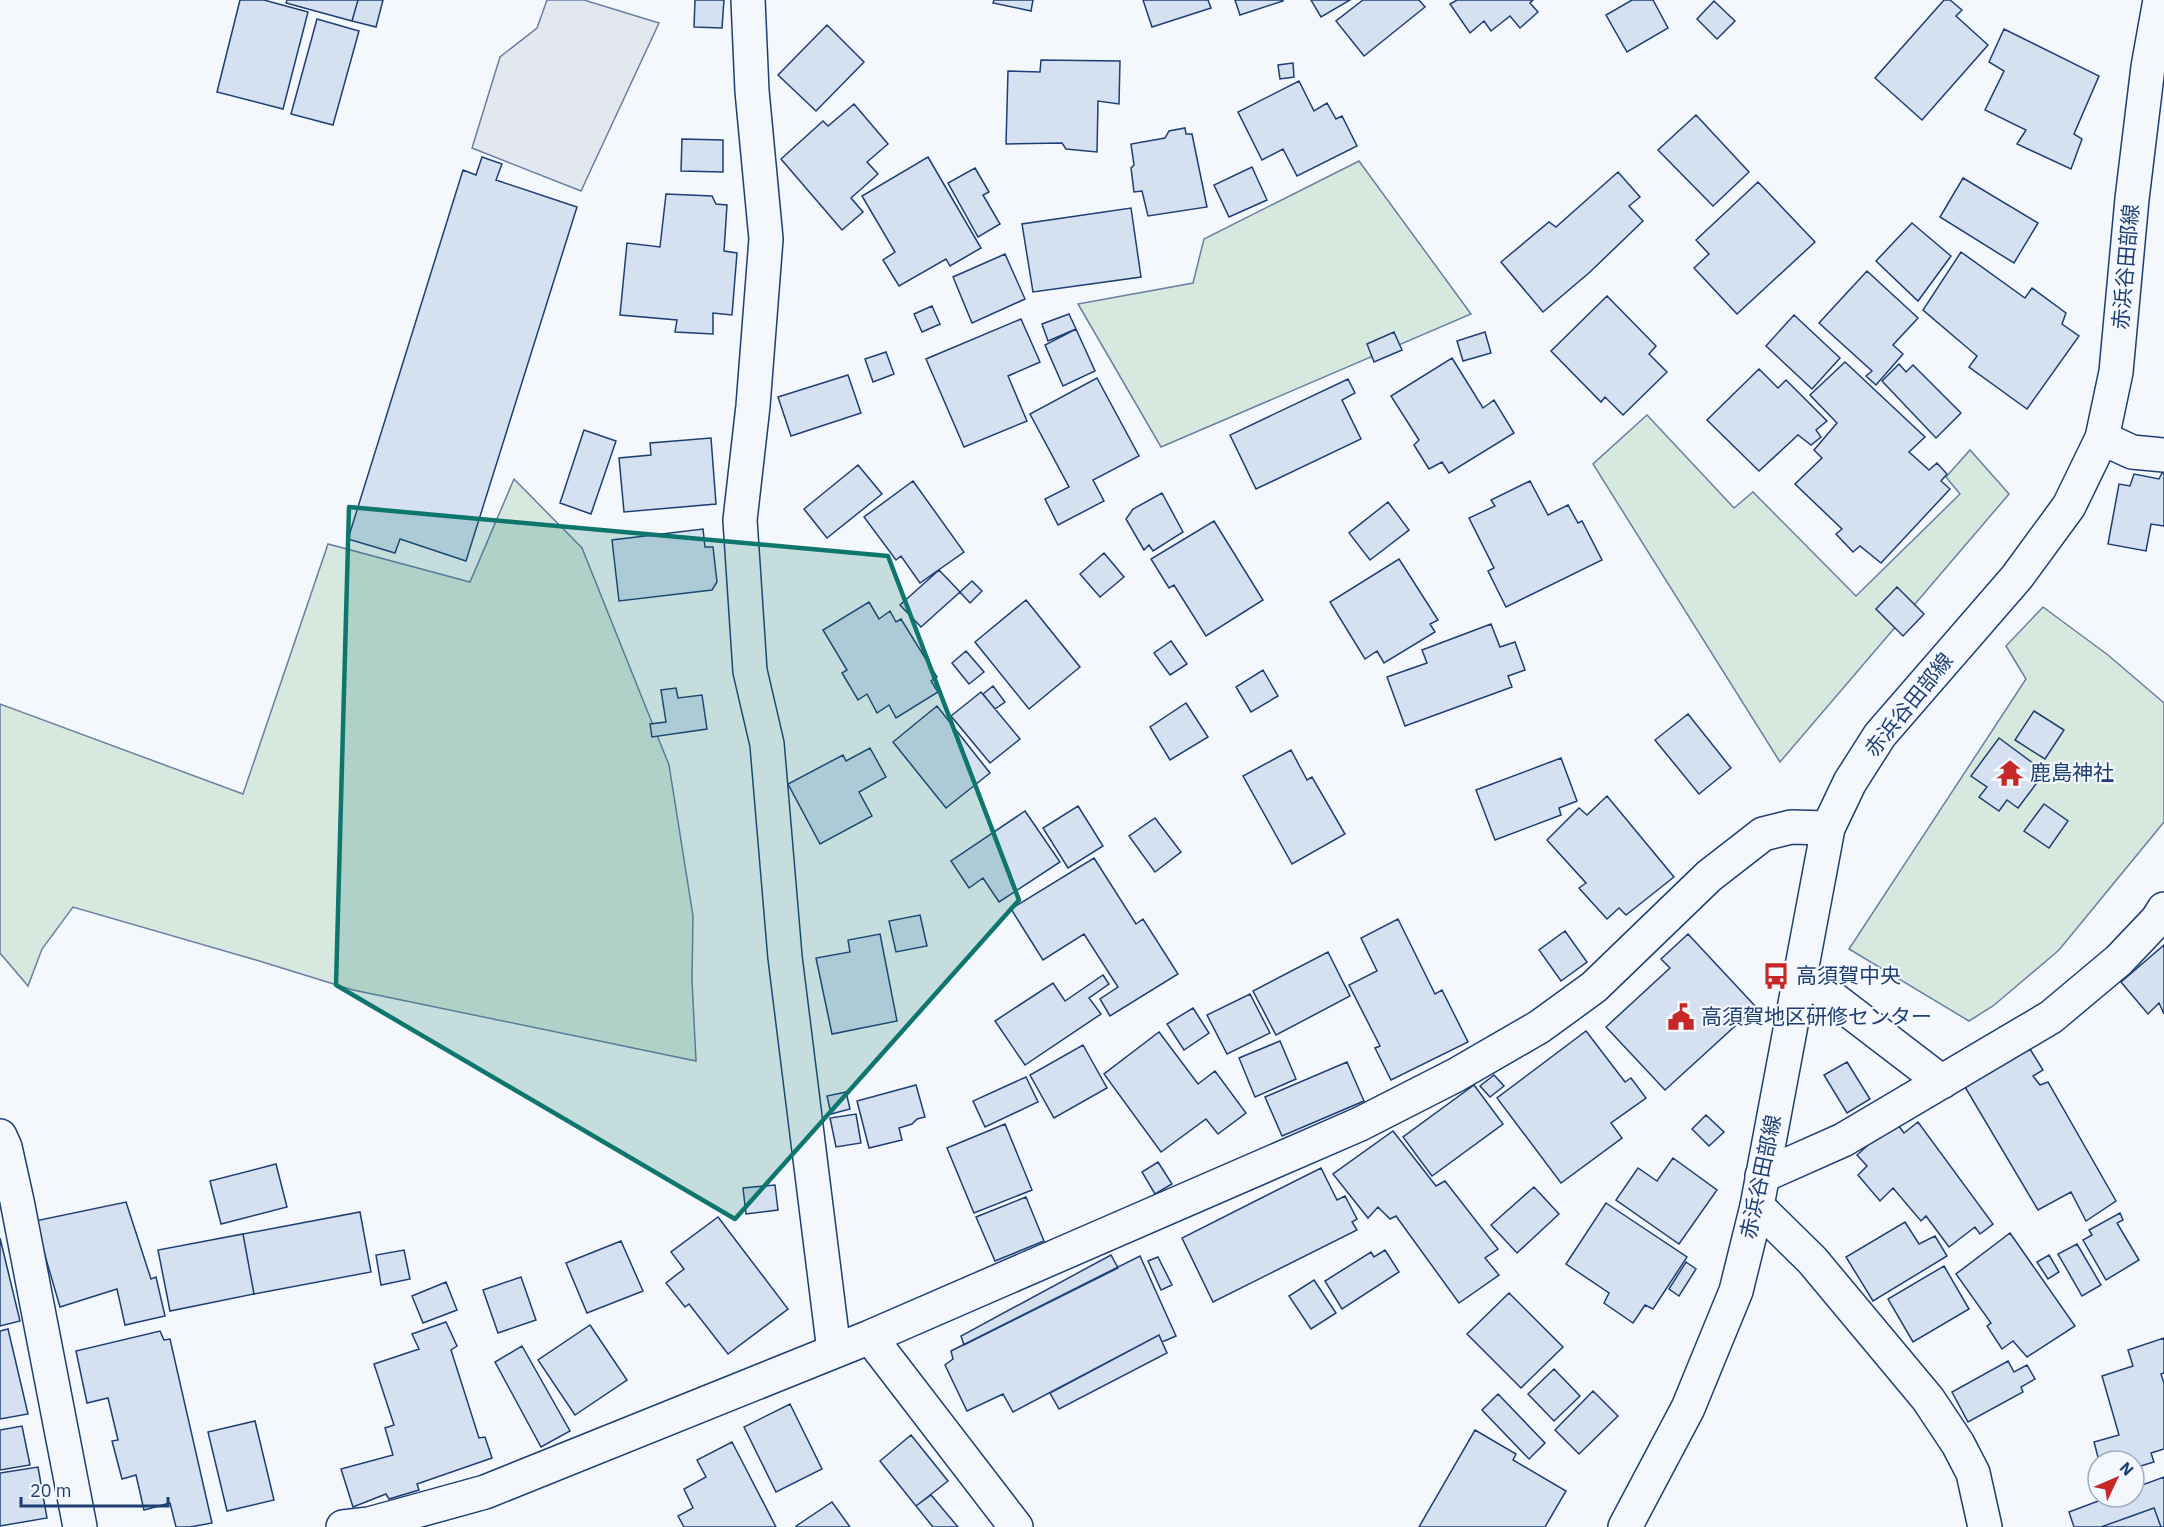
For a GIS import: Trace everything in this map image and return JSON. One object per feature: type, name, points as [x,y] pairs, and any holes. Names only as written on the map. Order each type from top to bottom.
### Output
[{"type":"street","points":[[748,0],[752,91],[766,239],[753,406],[740,520],[750,671],[767,744],[785,957],[834,1351]]},
{"type":"street","name":"赤浜谷田部線","points":[[1625,1527],[1688,1408],[1736,1291],[1760,1191],[1828,828],[1850,782],[1880,735],[2017,577],[2068,506],[2102,438],[2116,372],[2133,188],[2148,67],[2160,0]]},
{"type":"street","points":[[2102,438],[2132,452],[2164,455]]},
{"type":"street","points":[[343,1527],[369,1524],[485,1492],[870,1337],[1360,1124],[1456,1075],[1539,1027],[1594,987],[1709,876],[1762,834],[1791,827],[1828,828]]},
{"type":"street","points":[[1985,1527],[1973,1473],[1958,1444],[1928,1399],[1812,1260],[1760,1191],[2051,1017],[2119,960],[2157,920],[2164,909]]},
{"type":"street","points":[[1801,974],[1942,1082]]},
{"type":"street","points":[[0,1136],[5,1147],[17,1201],[80,1527]]},
{"type":"street","points":[[870,1337],[1016,1527]]},
{"type":"highlighted area","points":[[349,507],[888,556],[1019,900],[735,1219],[336,985]]},
{"type":"shaded area","points":[[547,0],[584,0],[659,23],[581,191],[472,148],[500,57],[537,28]]},
{"type":"shaded area","points":[[1359,161],[1471,314],[1161,447],[1078,304],[1193,283],[1204,239]]},
{"type":"shaded area","points":[[1647,415],[1734,508],[1753,492],[1856,596],[1960,494],[1946,477],[1970,450],[2009,494],[1780,762],[1593,464]]},
{"type":"shaded area","points":[[514,479],[582,548],[669,765],[693,916],[692,980],[696,1061],[353,990],[73,907],[42,949],[28,986],[0,953],[0,704],[243,794],[328,544],[470,582]]},
{"type":"shaded area","points":[[2043,607],[2108,655],[2164,703],[2164,822],[2059,950],[1993,1006],[1969,1021],[1849,949],[2026,679],[2006,646]]},
{"type":"building","points":[[240,0],[264,0],[308,12],[283,109],[217,92]]},
{"type":"building","points":[[287,0],[358,0],[352,21],[286,3]]},
{"type":"building","points":[[358,0],[383,0],[376,27],[352,21]]},
{"type":"building","points":[[695,0],[724,0],[722,28],[694,27]]},
{"type":"building","points":[[994,0],[1033,0],[1031,11],[993,3]]},
{"type":"building","points":[[1143,0],[1208,0],[1211,8],[1152,27]]},
{"type":"building","points":[[1235,0],[1283,0],[1283,1],[1240,15]]},
{"type":"building","points":[[1311,0],[1350,0],[1321,17]]},
{"type":"building","points":[[1363,0],[1419,0],[1425,7],[1364,56],[1336,21]]},
{"type":"building","points":[[1457,0],[1533,0],[1530,3],[1538,12],[1520,28],[1510,16],[1491,31],[1484,21],[1470,33],[1450,4]]},
{"type":"building","points":[[1632,0],[1653,0],[1668,28],[1627,52],[1606,15]]},
{"type":"building","points":[[1944,0],[1950,0],[1962,10],[1956,16],[1988,45],[1922,120],[1875,78]]},
{"type":"building","points":[[1714,1],[1735,21],[1717,39],[1697,19]]},
{"type":"building","points":[[317,19],[359,31],[333,125],[291,114]]},
{"type":"building","points":[[827,25],[864,62],[816,111],[778,75]]},
{"type":"building","points":[[2004,29],[2099,76],[2074,134],[2082,139],[2071,169],[2017,144],[2026,130],[1985,110],[2004,71],[1989,62]]},
{"type":"building","points":[[1041,60],[1120,61],[1119,104],[1098,101],[1097,152],[1066,149],[1062,143],[1006,144],[1008,71],[1040,72]]},
{"type":"building","points":[[1293,63],[1294,77],[1280,79],[1278,65]]},
{"type":"building","points":[[1299,81],[1314,111],[1327,103],[1336,119],[1342,116],[1357,146],[1297,176],[1283,149],[1262,160],[1238,112]]},
{"type":"building","points":[[854,104],[888,144],[867,162],[878,174],[851,198],[863,212],[842,230],[781,159],[823,121],[828,126]]},
{"type":"building","points":[[1696,115],[1749,172],[1713,206],[1658,150]]},
{"type":"building","points":[[1185,128],[1186,134],[1192,134],[1207,207],[1148,216],[1142,191],[1134,192],[1131,144],[1165,138],[1169,131]]},
{"type":"building","points":[[682,139],[723,140],[723,172],[681,171]]},
{"type":"building","points":[[482,157],[502,164],[496,180],[577,207],[466,561],[400,539],[395,553],[348,539],[463,170],[476,175]]},
{"type":"building","points":[[928,157],[981,248],[950,266],[946,259],[899,286],[883,260],[895,252],[862,196]]},
{"type":"building","points":[[1252,167],[1267,200],[1229,217],[1214,185]]},
{"type":"building","points":[[975,168],[989,192],[983,195],[1000,224],[978,237],[948,183]]},
{"type":"building","points":[[1618,172],[1640,197],[1629,206],[1643,221],[1590,272],[1543,312],[1501,262],[1549,222],[1556,227]]},
{"type":"building","points":[[1963,178],[2038,223],[2014,263],[1940,217]]},
{"type":"building","points":[[1758,182],[1815,242],[1737,314],[1694,268],[1709,254],[1696,240]]},
{"type":"building","points":[[666,194],[712,196],[716,204],[727,205],[724,251],[737,253],[732,315],[713,313],[713,334],[675,332],[677,320],[620,315],[627,243],[660,247]]},
{"type":"building","points":[[1131,208],[1141,277],[1033,292],[1022,224]]},
{"type":"building","points":[[1912,223],[1951,256],[1918,301],[1876,261]]},
{"type":"building","points":[[1961,252],[2025,298],[2032,288],[2066,313],[2062,324],[2079,336],[2027,409],[1969,367],[1977,356],[1923,310]]},
{"type":"building","points":[[1005,254],[1025,299],[972,323],[953,277]]},
{"type":"building","points":[[1867,271],[1918,318],[1893,345],[1903,354],[1876,385],[1866,376],[1872,371],[1819,323]]},
{"type":"building","points":[[1607,296],[1656,346],[1649,354],[1667,372],[1623,415],[1605,397],[1601,402],[1551,351]]},
{"type":"building","points":[[932,306],[940,324],[922,332],[914,314]]},
{"type":"building","points":[[1069,314],[1076,329],[1048,341],[1042,324]]},
{"type":"building","points":[[1794,315],[1840,358],[1812,389],[1766,346]]},
{"type":"building","points":[[1021,319],[1040,362],[1008,376],[1027,421],[964,447],[926,359]]},
{"type":"building","points":[[1076,329],[1095,371],[1063,386],[1045,345]]},
{"type":"building","points":[[1394,332],[1402,350],[1374,362],[1367,344]]},
{"type":"building","points":[[1485,332],[1491,353],[1463,361],[1457,341]]},
{"type":"building","points":[[886,352],[894,374],[873,382],[865,359]]},
{"type":"building","points":[[1452,358],[1483,408],[1494,400],[1514,433],[1449,473],[1442,462],[1429,469],[1414,445],[1419,440],[1391,396]]},
{"type":"building","points":[[1845,362],[1925,437],[1909,452],[1929,470],[1937,463],[1947,474],[1941,481],[1950,489],[1881,563],[1860,546],[1853,552],[1836,534],[1842,529],[1795,484],[1822,458],[1814,450],[1837,423],[1810,395]]},
{"type":"building","points":[[1899,364],[1906,372],[1913,365],[1961,413],[1936,438],[1882,381]]},
{"type":"building","points":[[1759,369],[1778,388],[1786,380],[1827,421],[1816,430],[1821,437],[1811,445],[1798,435],[1759,471],[1707,420]]},
{"type":"building","points":[[848,375],[861,413],[791,436],[778,397]]},
{"type":"building","points":[[1097,378],[1139,456],[1093,480],[1104,501],[1058,525],[1045,499],[1069,487],[1030,414]]},
{"type":"building","points":[[1348,379],[1355,393],[1342,400],[1361,439],[1256,489],[1230,435]]},
{"type":"building","points":[[584,430],[616,441],[591,514],[560,503]]},
{"type":"building","points":[[711,438],[716,504],[624,512],[619,458],[651,455],[650,443]]},
{"type":"building","points":[[858,465],[882,494],[827,538],[804,509]]},
{"type":"building","points":[[2164,473],[2164,526],[2151,524],[2146,551],[2108,544],[2119,484],[2130,486],[2134,474],[2159,479]]},
{"type":"building","points":[[913,481],[964,552],[920,583],[901,556],[896,560],[864,517]]},
{"type":"building","points":[[1530,481],[1548,515],[1568,505],[1578,523],[1582,521],[1602,560],[1506,607],[1488,571],[1494,568],[1469,518],[1495,506],[1491,500]]},
{"type":"building","points":[[1162,493],[1183,532],[1153,551],[1149,545],[1144,550],[1126,519],[1133,509]]},
{"type":"building","points":[[1388,502],[1409,530],[1370,560],[1349,533]]},
{"type":"building","points":[[1214,521],[1263,600],[1206,636],[1174,585],[1169,588],[1151,559]]},
{"type":"building","points":[[703,529],[705,547],[713,547],[717,582],[712,590],[619,601],[612,540]]},
{"type":"building","points":[[1104,553],[1124,577],[1100,597],[1080,574]]},
{"type":"building","points":[[1399,559],[1438,620],[1430,624],[1435,632],[1384,663],[1377,651],[1365,659],[1330,602]]},
{"type":"building","points":[[939,570],[960,592],[921,627],[900,605]]},
{"type":"building","points":[[972,581],[982,591],[970,603],[960,592]]},
{"type":"building","points":[[1897,587],[1924,614],[1903,636],[1876,609]]},
{"type":"building","points":[[1026,600],[1080,667],[1029,709],[975,642]]},
{"type":"building","points":[[869,602],[879,619],[890,611],[896,622],[901,619],[937,677],[931,681],[938,692],[896,718],[889,705],[877,713],[867,694],[858,700],[842,673],[847,670],[823,630]]},
{"type":"building","points":[[1491,624],[1500,647],[1515,642],[1525,670],[1508,676],[1512,687],[1405,726],[1387,677],[1427,663],[1422,650]]},
{"type":"building","points":[[1171,641],[1187,664],[1170,675],[1154,653]]},
{"type":"building","points":[[966,651],[984,672],[969,684],[952,663]]},
{"type":"building","points":[[1263,670],[1278,696],[1251,712],[1236,687]]},
{"type":"building","points":[[993,686],[1005,702],[995,709],[983,694]]},
{"type":"building","points":[[676,688],[678,698],[702,695],[707,729],[652,737],[650,724],[666,722],[661,690]]},
{"type":"building","points":[[981,692],[1020,739],[990,763],[951,716]]},
{"type":"building","points":[[1186,703],[1208,737],[1170,760],[1150,727]]},
{"type":"building","points":[[937,706],[990,773],[946,808],[893,742]]},
{"type":"building","points":[[2034,711],[2064,730],[2045,759],[2015,740]]},
{"type":"building","points":[[1688,714],[1731,768],[1699,794],[1655,740]]},
{"type":"building","points":[[1999,738],[2045,772],[2018,808],[2007,800],[1999,811],[1979,797],[1987,787],[1971,776]]},
{"type":"building","points":[[870,748],[886,777],[859,792],[872,816],[820,844],[788,784],[843,755],[846,761]]},
{"type":"building","points":[[1291,750],[1307,780],[1312,777],[1345,834],[1292,864],[1243,776]]},
{"type":"building","points":[[1561,758],[1577,801],[1559,808],[1561,815],[1495,840],[1476,790]]},
{"type":"building","points":[[1607,796],[1674,877],[1626,915],[1619,908],[1607,919],[1579,888],[1586,883],[1547,840],[1579,808],[1587,815]]},
{"type":"building","points":[[2044,804],[2068,821],[2049,848],[2024,831]]},
{"type":"building","points":[[1078,806],[1103,846],[1068,868],[1043,828]]},
{"type":"building","points":[[1025,811],[1060,862],[999,902],[983,878],[969,888],[951,861]]},
{"type":"building","points":[[1155,818],[1181,852],[1155,872],[1129,836]]},
{"type":"building","points":[[1094,858],[1136,924],[1143,919],[1178,974],[1110,1016],[1100,999],[1118,987],[1084,934],[1043,960],[1011,909]]},
{"type":"building","points":[[920,915],[927,946],[896,952],[889,921]]},
{"type":"building","points":[[1398,919],[1435,994],[1442,990],[1468,1042],[1391,1080],[1375,1048],[1380,1046],[1349,985],[1377,971],[1361,938]]},
{"type":"building","points":[[1565,931],[1587,962],[1561,981],[1539,950]]},
{"type":"building","points":[[880,934],[897,1021],[832,1034],[816,958],[850,952],[848,940]]},
{"type":"building","name":"高須賀地区研修センター","points":[[1688,934],[1756,1007],[1665,1090],[1606,1027],[1670,968],[1661,959]]},
{"type":"building","points":[[2164,945],[2164,1014],[2159,1003],[2148,1014],[2121,982]]},
{"type":"building","points":[[1328,952],[1350,996],[1276,1035],[1253,991]]},
{"type":"building","points":[[1103,975],[1109,984],[1089,998],[1101,1014],[1025,1065],[995,1021],[1053,983],[1065,1001]]},
{"type":"building","points":[[1250,994],[1270,1033],[1227,1054],[1207,1015]]},
{"type":"building","points":[[1193,1008],[1209,1033],[1184,1050],[1167,1024]]},
{"type":"building","points":[[1586,1031],[1625,1082],[1631,1078],[1646,1098],[1611,1123],[1622,1138],[1561,1183],[1497,1098]]},
{"type":"building","points":[[1159,1032],[1198,1084],[1215,1071],[1246,1113],[1218,1134],[1206,1119],[1161,1152],[1104,1074]]},
{"type":"building","points":[[1280,1041],[1296,1079],[1255,1097],[1239,1058]]},
{"type":"building","points":[[1083,1045],[1107,1088],[1054,1118],[1030,1075]]},
{"type":"building","points":[[2030,1049],[2043,1070],[2033,1076],[2040,1085],[2048,1082],[2116,1201],[2086,1221],[2071,1192],[2038,1210],[1965,1087]]},
{"type":"building","points":[[1347,1062],[1364,1101],[1282,1136],[1265,1097]]},
{"type":"building","points":[[1847,1062],[1870,1099],[1847,1113],[1824,1075]]},
{"type":"building","points":[[1494,1075],[1504,1086],[1490,1097],[1480,1086]]},
{"type":"building","points":[[1026,1077],[1038,1102],[985,1127],[973,1101]]},
{"type":"building","points":[[916,1085],[925,1117],[899,1128],[902,1140],[869,1148],[857,1101]]},
{"type":"building","points":[[1474,1085],[1503,1124],[1432,1176],[1403,1137]]},
{"type":"building","points":[[846,1092],[850,1109],[831,1114],[827,1096]]},
{"type":"building","points":[[856,1114],[861,1143],[836,1147],[830,1118]]},
{"type":"building","points":[[1706,1115],[1724,1132],[1709,1146],[1692,1129]]},
{"type":"building","points":[[1895,1121],[1904,1133],[1918,1122],[1993,1224],[1980,1234],[1975,1227],[1949,1247],[1926,1216],[1921,1221],[1893,1188],[1880,1201],[1858,1175],[1867,1166],[1857,1155]]},
{"type":"building","points":[[1005,1124],[1032,1190],[974,1213],[947,1148]]},
{"type":"building","points":[[1393,1131],[1436,1186],[1445,1181],[1498,1249],[1485,1258],[1499,1275],[1459,1303],[1396,1216],[1390,1219],[1378,1207],[1368,1218],[1333,1174]]},
{"type":"building","points":[[1673,1158],[1717,1190],[1679,1244],[1616,1200],[1638,1168],[1657,1181]]},
{"type":"building","points":[[1158,1162],[1172,1184],[1155,1194],[1142,1172]]},
{"type":"building","points":[[276,1164],[287,1207],[221,1224],[210,1181]]},
{"type":"building","points":[[1321,1168],[1337,1200],[1345,1196],[1357,1219],[1352,1222],[1357,1230],[1213,1302],[1182,1238]]},
{"type":"building","points":[[775,1185],[778,1210],[746,1214],[743,1188]]},
{"type":"building","points":[[1534,1187],[1559,1214],[1517,1253],[1491,1225]]},
{"type":"building","points":[[1026,1197],[1044,1241],[995,1261],[976,1217]]},
{"type":"building","points":[[126,1202],[151,1279],[156,1277],[165,1316],[125,1325],[117,1289],[60,1307],[35,1221]]},
{"type":"building","points":[[1606,1203],[1687,1257],[1653,1309],[1645,1305],[1633,1323],[1604,1303],[1609,1293],[1566,1264]]},
{"type":"building","points":[[360,1212],[371,1272],[254,1294],[243,1234]]},
{"type":"building","points":[[2120,1213],[2123,1220],[2117,1223],[2139,1260],[2106,1280],[2083,1240],[2092,1235],[2089,1230]]},
{"type":"building","points":[[718,1217],[788,1309],[728,1354],[689,1304],[685,1307],[666,1283],[684,1269],[671,1252]]},
{"type":"building","points":[[1905,1222],[1919,1244],[1935,1236],[1947,1256],[1873,1301],[1846,1257]]},
{"type":"building","points":[[2010,1233],[2075,1326],[2027,1357],[2013,1341],[2002,1349],[1987,1326],[1991,1323],[1956,1274]]},
{"type":"building","points":[[243,1234],[254,1294],[170,1311],[158,1250]]},
{"type":"building","points":[[0,1238],[20,1321],[0,1326]]},
{"type":"building","points":[[621,1241],[643,1291],[587,1313],[566,1263]]},
{"type":"building","points":[[2077,1244],[2101,1285],[2082,1296],[2058,1254]]},
{"type":"building","points":[[404,1250],[410,1279],[381,1285],[376,1255]]},
{"type":"building","points":[[1385,1250],[1399,1272],[1342,1309],[1325,1281],[1371,1252],[1374,1257]]},
{"type":"building","points":[[1111,1255],[1118,1268],[964,1345],[961,1336]]},
{"type":"building","points":[[2049,1255],[2059,1272],[2048,1279],[2037,1262]]},
{"type":"building","points":[[1140,1256],[1176,1336],[1162,1342],[1159,1335],[1013,1412],[1003,1394],[967,1411],[945,1365],[953,1359],[951,1351]]},
{"type":"building","points":[[1158,1257],[1172,1285],[1161,1290],[1148,1261]]},
{"type":"building","points":[[1686,1262],[1696,1269],[1679,1296],[1669,1289]]},
{"type":"building","points":[[1944,1266],[1969,1309],[1913,1342],[1888,1299]]},
{"type":"building","points":[[521,1277],[536,1320],[498,1333],[483,1290]]},
{"type":"building","points":[[1314,1280],[1336,1313],[1311,1329],[1289,1296]]},
{"type":"building","points":[[446,1282],[457,1310],[423,1323],[412,1296]]},
{"type":"building","points":[[1509,1293],[1563,1347],[1521,1388],[1467,1334]]},
{"type":"building","points":[[446,1322],[457,1346],[451,1350],[479,1438],[485,1437],[492,1458],[417,1484],[419,1490],[389,1499],[386,1494],[353,1507],[341,1469],[393,1455],[385,1428],[394,1425],[374,1364],[419,1349],[412,1334]]},
{"type":"building","points":[[590,1325],[627,1380],[575,1415],[538,1360]]},
{"type":"building","points":[[8,1329],[28,1414],[0,1419],[0,1331]]},
{"type":"building","points":[[160,1331],[164,1340],[170,1339],[212,1523],[176,1527],[170,1503],[144,1510],[136,1475],[122,1479],[112,1441],[118,1440],[108,1398],[87,1403],[76,1351]]},
{"type":"building","points":[[1159,1335],[1167,1353],[1059,1409],[1050,1393]]},
{"type":"building","points":[[2164,1338],[2164,1373],[2161,1374],[2164,1383],[2164,1449],[2151,1453],[2154,1462],[2146,1464],[2146,1449],[2096,1449],[2094,1442],[2119,1435],[2102,1376],[2133,1366],[2128,1350]]},
{"type":"building","points":[[522,1346],[570,1431],[541,1447],[495,1362]]},
{"type":"building","points":[[2008,1361],[2014,1372],[2027,1365],[2035,1379],[2021,1387],[2023,1392],[1968,1422],[1952,1392]]},
{"type":"building","points":[[1554,1369],[1580,1396],[1554,1421],[1528,1394]]},
{"type":"building","points":[[1593,1391],[1618,1416],[1579,1454],[1555,1430]]},
{"type":"building","points":[[1498,1394],[1545,1443],[1529,1459],[1482,1410]]},
{"type":"building","points":[[790,1404],[822,1469],[776,1492],[744,1427]]},
{"type":"building","points":[[255,1421],[274,1500],[227,1511],[208,1432]]},
{"type":"building","points":[[22,1426],[30,1465],[0,1470],[0,1430]]},
{"type":"building","points":[[1475,1430],[1516,1454],[1513,1460],[1566,1491],[1545,1527],[1419,1527]]},
{"type":"building","points":[[911,1435],[948,1481],[916,1506],[880,1461]]},
{"type":"building","points":[[732,1442],[776,1527],[684,1527],[678,1516],[693,1508],[684,1489],[706,1477],[697,1460]]},
{"type":"building","points":[[38,1467],[47,1518],[0,1526],[0,1473]]},
{"type":"building","points":[[2164,1477],[2164,1527],[2161,1527],[2154,1508],[2101,1527],[2074,1527],[2069,1512],[2086,1506],[2086,1509],[2146,1509],[2146,1484]]},
{"type":"building","points":[[931,1495],[958,1527],[933,1527],[916,1506]]},
{"type":"building","points":[[832,1502],[850,1527],[796,1526]]},
{"type":"building","points":[[2154,1508],[2161,1527],[2101,1527]]},
{"type":"place","name":"鹿島神社","points":[[2010,773]]},
{"type":"place","name":"高須賀中央","points":[[1776,976]]},
{"type":"place","name":"高須賀地区研修センター","points":[[1681,1017]]}]
